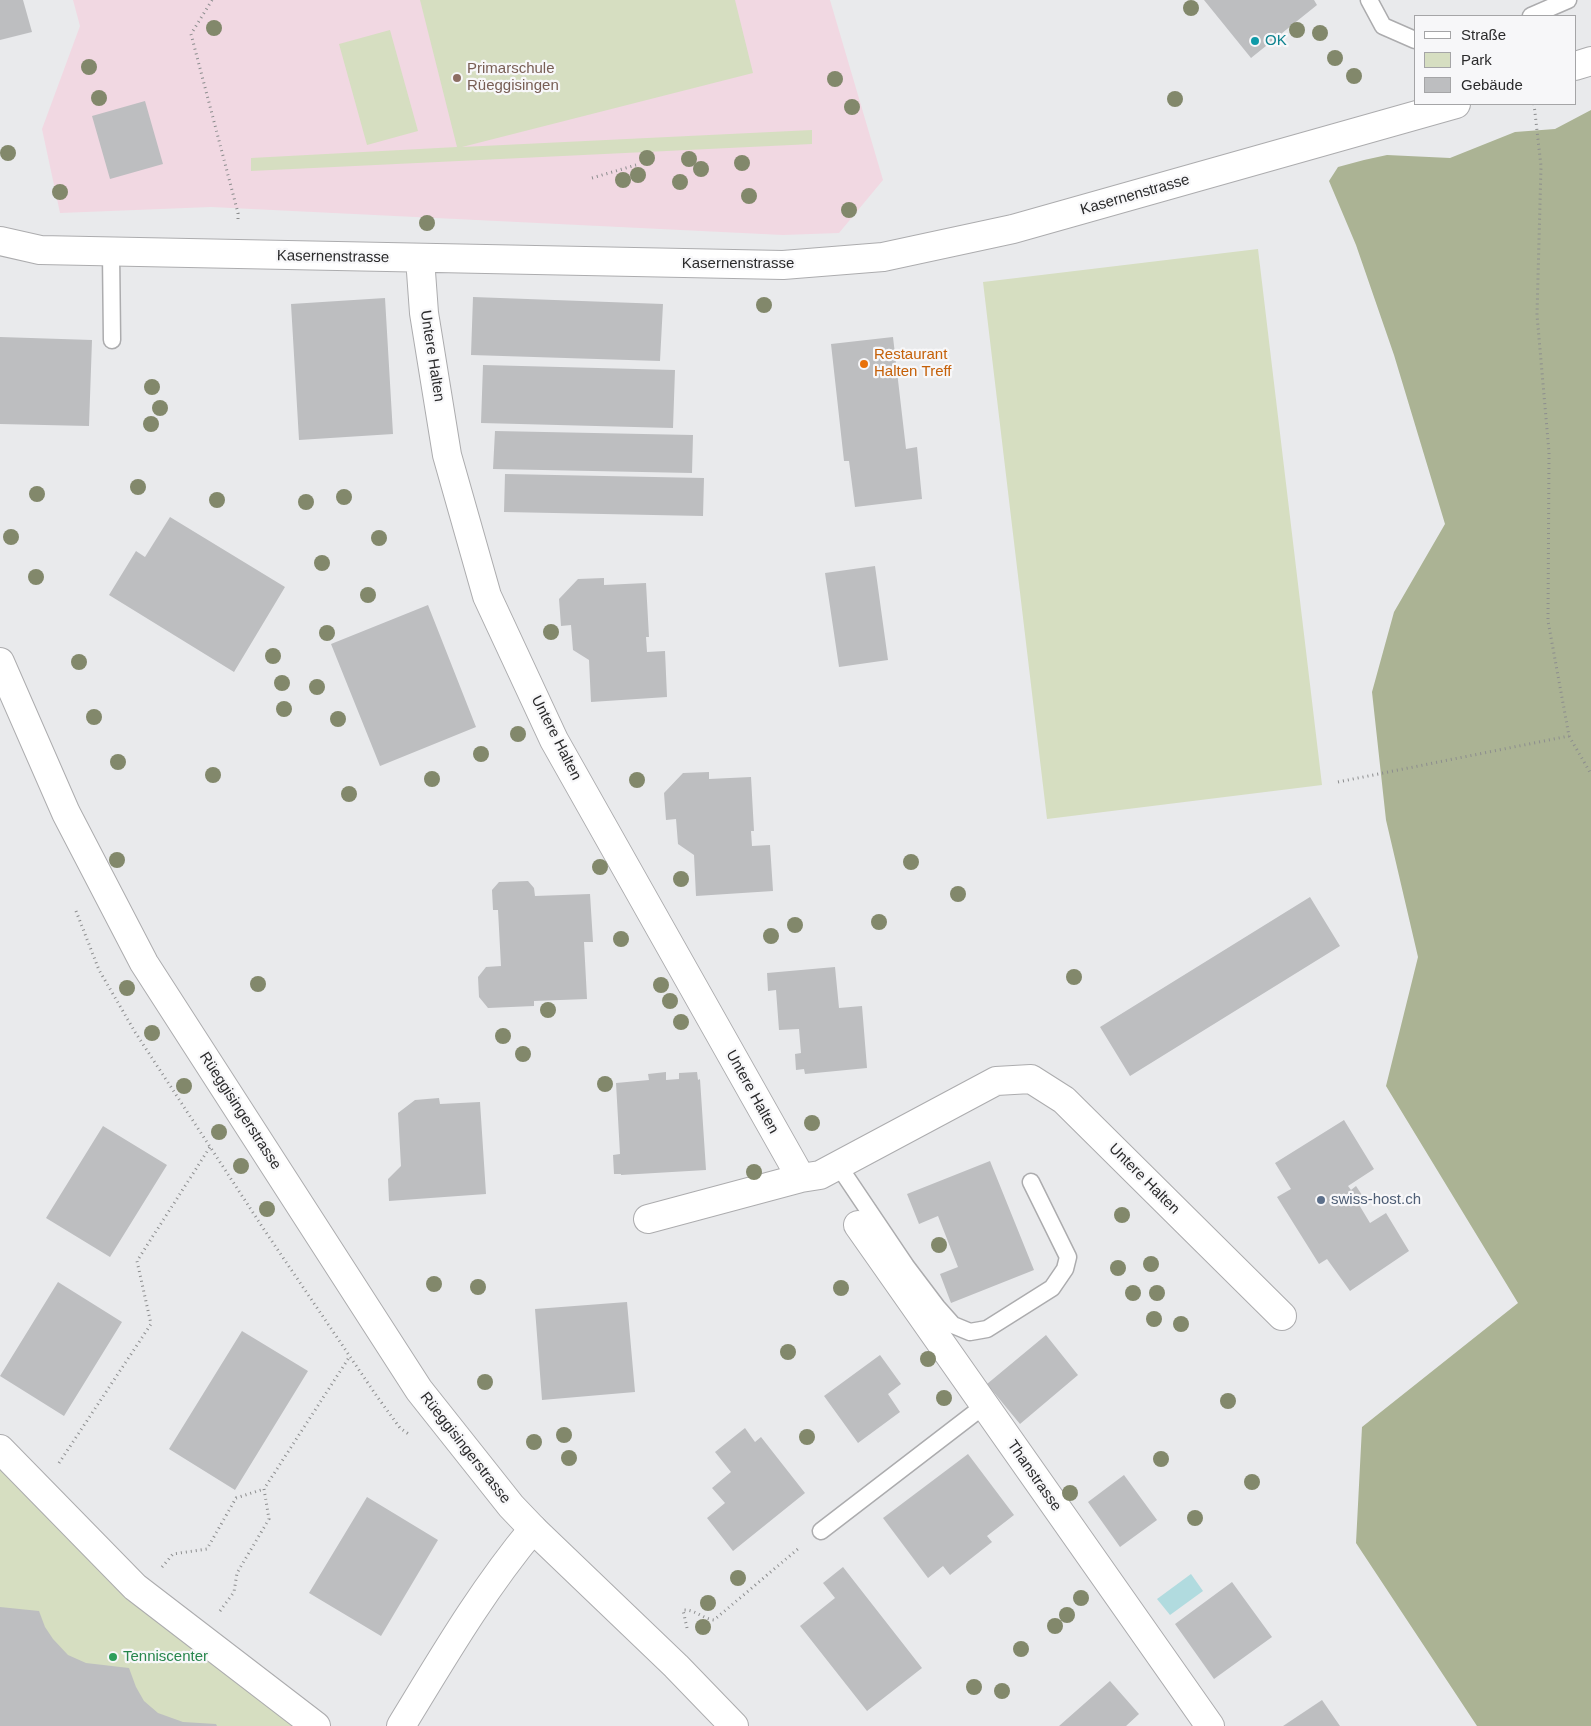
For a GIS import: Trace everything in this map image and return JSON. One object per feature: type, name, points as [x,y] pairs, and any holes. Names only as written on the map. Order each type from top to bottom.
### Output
[{"type":"street","points":[[1576,66],[1591,61]]},
{"type":"street","name":"Kasernenstrasse","points":[[0,241],[40,250],[783,266],[883,257],[1013,229],[1452,105]]},
{"type":"street","name":"Untere Halten","points":[[420,258],[424,314],[447,455],[487,596],[554,740],[801,1178]]},
{"type":"street","name":"Rüeggisingerstrasse","points":[[0,662],[66,813],[144,964],[419,1390],[510,1506],[676,1666],[734,1726]]},
{"type":"street","name":"Untere Halten","points":[[648,1219],[801,1178],[820,1175],[996,1081],[1031,1079],[1064,1100],[1282,1316]]},
{"type":"street","name":"Thanstrasse","points":[[858,1225],[1210,1726]]},
{"type":"street","points":[[0,1449],[135,1587],[316,1726]]},
{"type":"street","points":[[401,1726],[467,1618],[532,1529]]},
{"type":"lane","points":[[1369,0],[1383,26],[1414,40]]},
{"type":"lane","points":[[1533,15],[1568,0]]},
{"type":"lane","points":[[111,252],[112,340]]},
{"type":"lane","points":[[838,1165],[906,1266],[937,1307],[954,1325],[970,1332],[987,1329],[1052,1288],[1065,1269],[1068,1257],[1031,1182]]},
{"type":"lane","points":[[821,1531],[985,1405]]},
{"type":"path","points":[[212,0],[191,34],[238,214],[238,223]]},
{"type":"path","points":[[1534,105],[1542,166],[1537,315],[1549,452],[1548,621],[1569,736],[1591,774]]},
{"type":"path","points":[[592,178],[636,165]]},
{"type":"path","points":[[1338,782],[1569,736]]},
{"type":"path","points":[[56,1469],[151,1324],[137,1261],[210,1147]]},
{"type":"path","points":[[158,1573],[173,1554],[207,1549],[236,1498],[264,1489],[350,1356]]},
{"type":"path","points":[[219,1613],[234,1592],[237,1573],[269,1519],[264,1489]]},
{"type":"path","points":[[688,1632],[683,1610],[691,1610],[709,1620],[714,1620],[783,1562]]},
{"type":"shaded area","name":"Primarschule Rüeggisingen","points":[[73,0],[830,0],[883,180],[839,233],[783,235],[211,207],[60,213],[42,129],[80,26]]},
{"type":"green space","points":[[420,0],[735,0],[753,73],[462,147],[812,130],[812,144],[251,171],[251,158],[457,147]]},
{"type":"green space","points":[[390,30],[418,131],[367,145],[339,44]]},
{"type":"green space","points":[[1591,110],[1591,1726],[1477,1726],[1356,1543],[1362,1427],[1518,1303],[1386,1086],[1418,957],[1386,820],[1372,692],[1394,612],[1445,524],[1394,355],[1356,245],[1329,181],[1338,167],[1387,155],[1450,158],[1515,132],[1555,129]]},
{"type":"green space","points":[[1258,249],[1322,785],[1047,819],[983,282]]},
{"type":"green space","name":"Tenniscenter","points":[[0,1449],[135,1587],[316,1726],[0,1726]]},
{"type":"water","points":[[1191,1574],[1203,1591],[1170,1615],[1157,1599]]},
{"type":"building","points":[[0,0],[23,0],[32,32],[0,40]]},
{"type":"building","name":"OK","points":[[1204,0],[1314,0],[1317,5],[1251,58]]},
{"type":"building","points":[[145,101],[163,164],[110,179],[92,116]]},
{"type":"building","points":[[473,297],[663,304],[660,361],[471,355]]},
{"type":"building","points":[[385,298],[393,434],[299,440],[291,304]]},
{"type":"building","points":[[0,337],[92,340],[89,426],[0,424]]},
{"type":"building","points":[[893,337],[906,449],[917,447],[922,499],[855,507],[849,461],[844,461],[831,344]]},
{"type":"building","points":[[483,365],[675,370],[673,428],[481,423]]},
{"type":"building","points":[[495,431],[693,435],[692,473],[493,469]]},
{"type":"building","points":[[505,474],[704,478],[703,516],[504,512]]},
{"type":"building","points":[[170,517],[285,587],[234,672],[109,595],[136,551],[145,557]]},
{"type":"building","points":[[875,566],[888,660],[839,667],[825,573]]},
{"type":"building","points":[[604,578],[604,585],[646,583],[649,637],[646,637],[647,652],[665,651],[667,697],[591,702],[589,660],[573,650],[571,625],[561,626],[559,599],[578,579]]},
{"type":"building","points":[[428,605],[476,727],[380,766],[331,644]]},
{"type":"building","points":[[709,772],[709,779],[751,777],[754,831],[751,831],[752,846],[770,845],[773,891],[696,896],[694,855],[678,844],[676,819],[666,820],[664,793],[683,773]]},
{"type":"building","points":[[528,881],[534,888],[535,896],[590,894],[593,942],[584,942],[587,999],[534,1001],[534,1006],[488,1008],[479,997],[478,977],[486,967],[501,966],[498,910],[493,910],[492,890],[499,882]]},
{"type":"building","points":[[1310,897],[1340,946],[1130,1076],[1100,1027]]},
{"type":"building","points":[[835,967],[839,1008],[862,1006],[867,1068],[805,1074],[804,1069],[796,1070],[795,1054],[801,1053],[799,1029],[779,1030],[776,990],[768,991],[767,973]]},
{"type":"building","points":[[666,1072],[666,1080],[679,1079],[679,1073],[697,1072],[698,1080],[700,1079],[706,1170],[614,1174],[613,1155],[620,1154],[616,1083],[649,1080],[648,1074]]},
{"type":"building","points":[[439,1098],[440,1104],[480,1102],[486,1194],[389,1201],[388,1179],[401,1166],[398,1113],[415,1100]]},
{"type":"building","points":[[1344,1120],[1374,1169],[1348,1186],[1351,1190],[1356,1186],[1364,1198],[1358,1203],[1370,1223],[1386,1213],[1409,1251],[1350,1291],[1327,1259],[1319,1264],[1277,1197],[1291,1189],[1275,1163]]},
{"type":"building","points":[[103,1126],[167,1165],[110,1257],[46,1218]]},
{"type":"building","points":[[990,1161],[1034,1270],[951,1303],[940,1274],[958,1267],[938,1216],[919,1224],[907,1194]]},
{"type":"building","points":[[58,1282],[122,1322],[64,1416],[0,1376]]},
{"type":"building","points":[[627,1302],[635,1392],[542,1400],[535,1309]]},
{"type":"building","points":[[242,1331],[308,1371],[235,1490],[169,1449]]},
{"type":"building","points":[[1046,1335],[1078,1375],[1020,1424],[987,1384]]},
{"type":"building","points":[[880,1355],[901,1384],[888,1394],[900,1412],[858,1443],[824,1396]]},
{"type":"building","points":[[745,1428],[755,1442],[761,1437],[805,1493],[733,1551],[707,1518],[725,1503],[712,1488],[731,1472],[715,1452]]},
{"type":"building","points":[[968,1454],[1014,1515],[987,1536],[992,1542],[950,1575],[943,1566],[928,1578],[883,1518]]},
{"type":"building","points":[[1124,1475],[1157,1520],[1120,1547],[1088,1502]]},
{"type":"building","points":[[367,1497],[438,1540],[381,1636],[309,1593]]},
{"type":"building","points":[[843,1567],[922,1668],[867,1711],[800,1626],[835,1598],[823,1583]]},
{"type":"building","points":[[1232,1582],[1272,1637],[1214,1679],[1175,1624]]},
{"type":"building","points":[[0,1607],[39,1611],[45,1627],[68,1655],[86,1663],[129,1668],[144,1701],[158,1713],[183,1722],[216,1724],[217,1726],[0,1726]]},
{"type":"building","points":[[1110,1681],[1139,1714],[1126,1726],[1059,1726]]},
{"type":"building","points":[[1322,1700],[1340,1726],[1283,1726]]},
{"type":"place","name":"OK","points":[[1255,41]]},
{"type":"place","name":"Primarschule Rüeggisingen","points":[[457,78]]},
{"type":"place","name":"Restaurant Halten Treff","points":[[864,364]]},
{"type":"place","name":"swiss-host.ch","points":[[1321,1200]]},
{"type":"place","name":"Tenniscenter","points":[[113,1657]]}]
